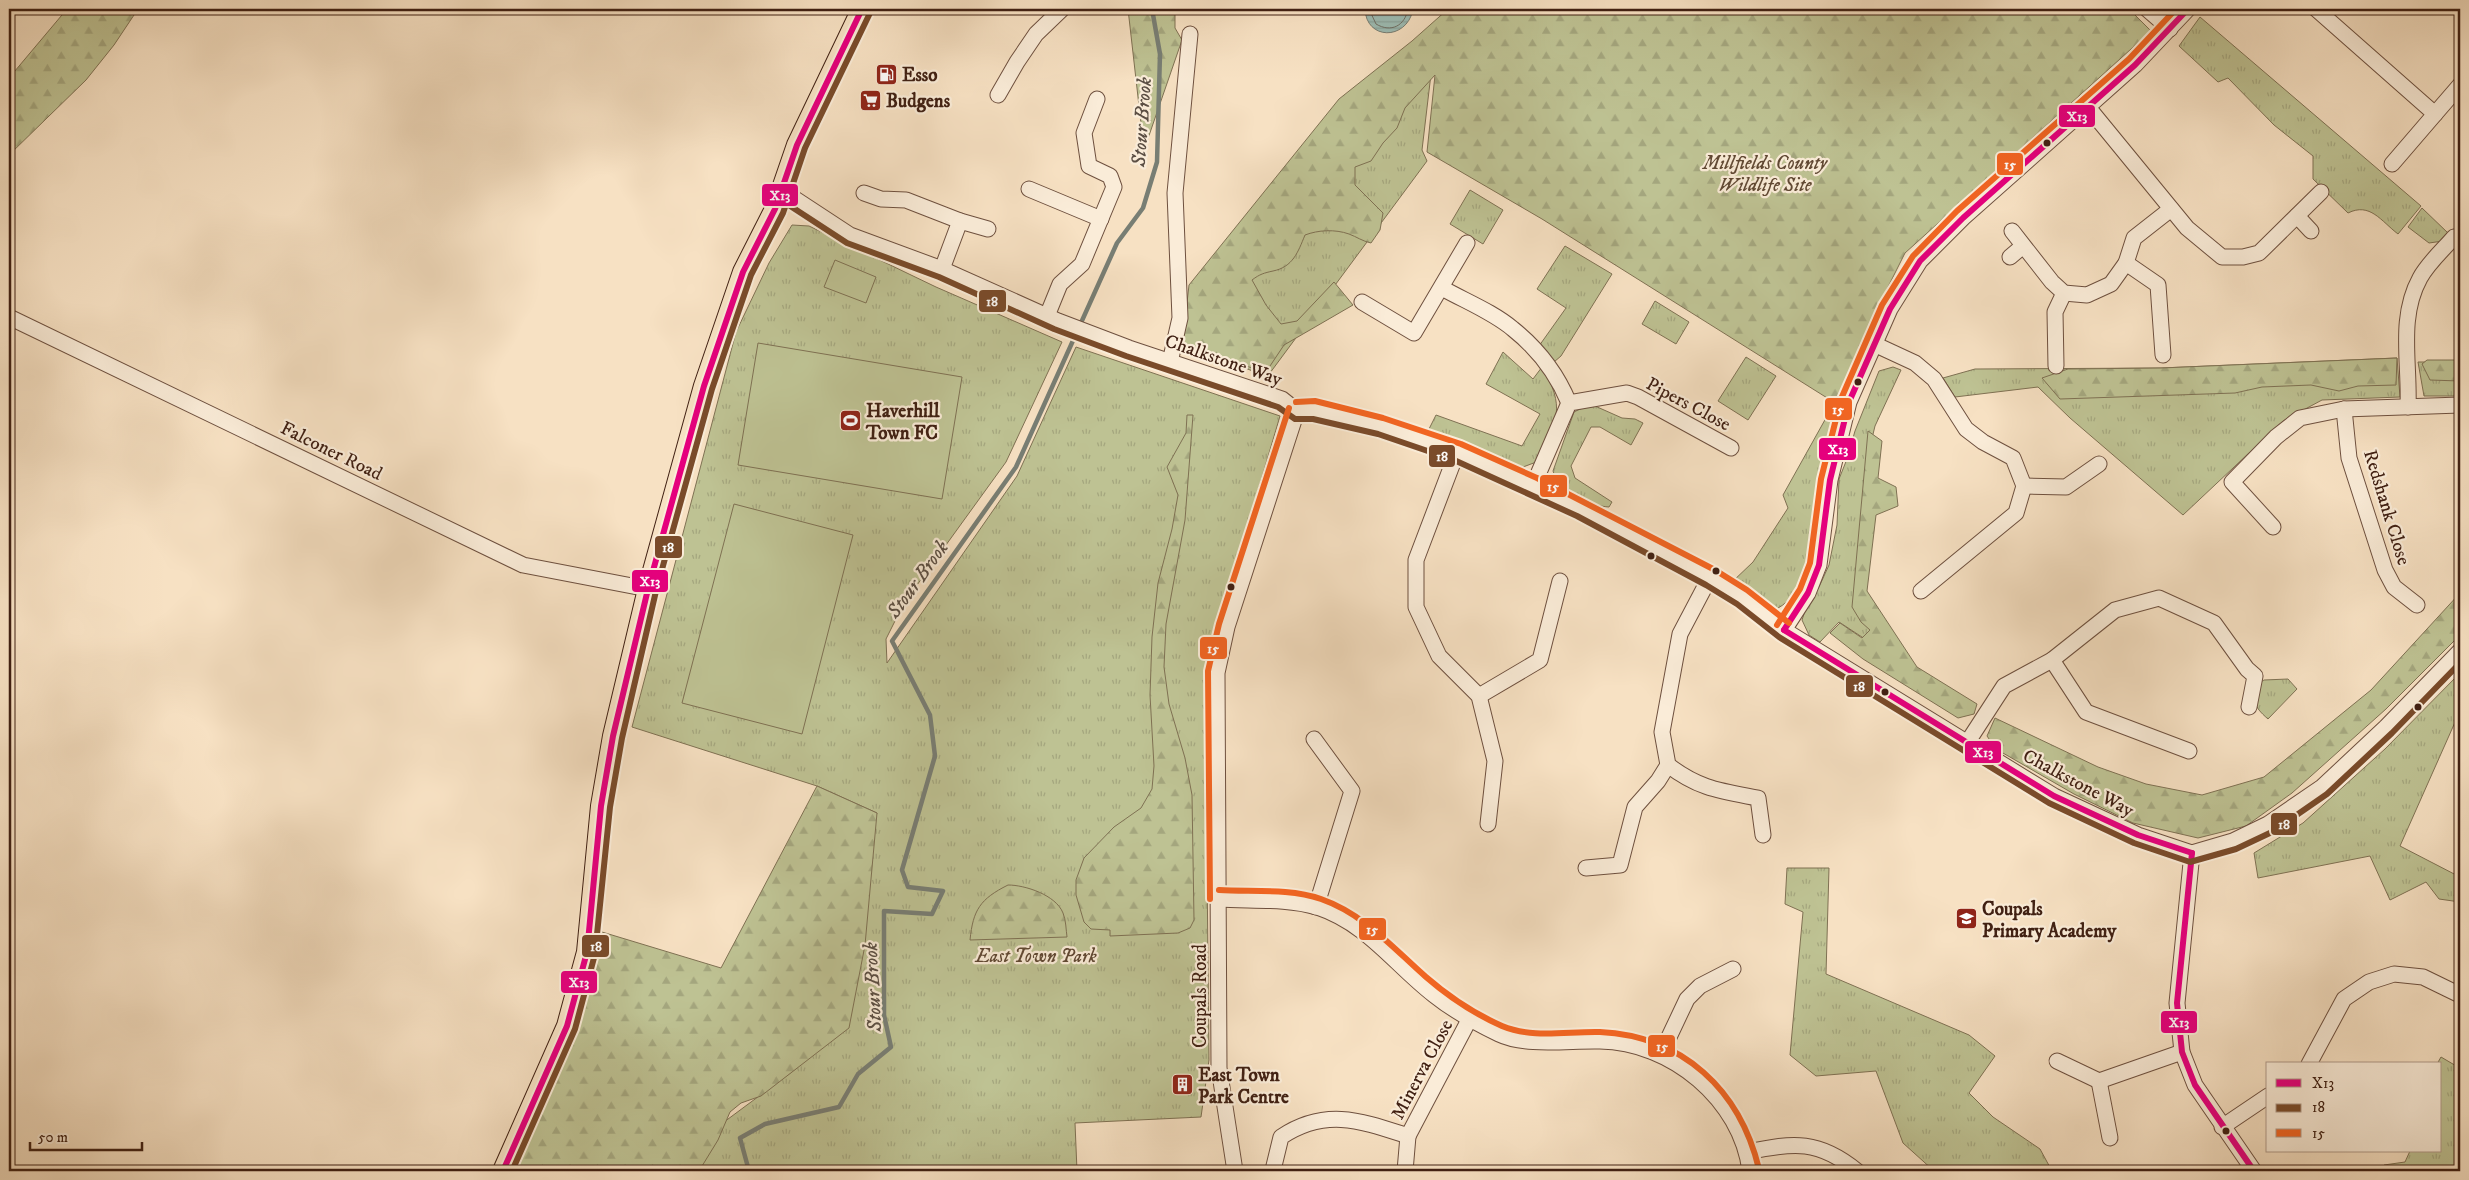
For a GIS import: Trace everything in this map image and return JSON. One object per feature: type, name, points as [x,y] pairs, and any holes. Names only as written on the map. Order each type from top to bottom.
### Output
[{"type":"main road","points":[[503,1171],[517,1143],[567,1026],[587,952],[601,806],[611,744],[648,589],[704,386],[743,272],[783,191],[797,145],[862,9]]},
{"type":"street","points":[[998,95],[1036,34],[1062,9]]},
{"type":"street","points":[[2147,9],[2170,29]]},
{"type":"street","points":[[1784,630],[1808,593],[1818,564],[1830,480],[1846,415],[1890,309],[1920,261],[1963,218],[2087,106],[2135,66],[2188,9]]},
{"type":"street","points":[[2316,9],[2435,114]]},
{"type":"street","points":[[1170,362],[1180,318],[1175,194],[1190,34]]},
{"type":"street","points":[[2392,164],[2460,85]]},
{"type":"street","points":[[1053,319],[1060,284],[1082,264],[1114,187],[1110,176],[1089,166],[1084,133],[1097,99]]},
{"type":"street","points":[[2087,106],[2187,228],[2222,257],[2243,257],[2259,253],[2321,192]]},
{"type":"street","points":[[1029,189],[1101,219]]},
{"type":"street","name":"Chalkstone Way","points":[[783,191],[850,235],[942,269],[1053,319],[1170,362],[1282,399],[1296,411],[1314,410],[1380,426],[1457,452],[1580,508],[1710,577],[1742,597],[1784,630],[2054,796],[2138,836],[2192,853]]},
{"type":"street","points":[[864,193],[881,200],[906,200],[960,221],[988,229]]},
{"type":"street","points":[[2012,231],[2052,282],[2064,293],[2087,295],[2111,284],[2126,263],[2134,238],[2171,209]]},
{"type":"street","points":[[2297,216],[2311,231]]},
{"type":"street","points":[[942,269],[960,221]]},
{"type":"street","points":[[2408,406],[2405,330],[2409,301],[2420,276],[2454,237]]},
{"type":"street","points":[[1362,302],[1414,333],[1467,243]]},
{"type":"street","points":[[2010,257],[2023,246]]},
{"type":"street","points":[[2126,263],[2158,284],[2163,355]]},
{"type":"street","points":[[1442,288],[1513,329],[1547,363],[1561,384],[1569,403],[1533,486]]},
{"type":"street","points":[[2056,366],[2055,312],[2064,293]]},
{"type":"street","name":"Falconer Road","points":[[9,316],[523,565],[648,589]]},
{"type":"street","points":[[1874,344],[1915,363],[1934,379],[1966,429],[1983,442],[2013,458],[2024,486],[2016,514],[1921,591]]},
{"type":"street","name":"Pipers Close","points":[[1569,403],[1627,393],[1638,397],[1731,448]]},
{"type":"street","points":[[2273,527],[2232,482],[2276,437],[2300,418],[2344,409],[2460,405]]},
{"type":"street","name":"Redshank Close","points":[[2344,409],[2349,458],[2382,563],[2394,587],[2417,605]]},
{"type":"street","name":"Coupals Road","points":[[1235,1171],[1219,1068],[1217,673],[1227,627],[1296,411]]},
{"type":"street","points":[[1457,452],[1416,560],[1416,607],[1438,656],[1479,696],[1495,761],[1488,824]]},
{"type":"street","points":[[2024,486],[2066,487],[2099,464]]},
{"type":"street","points":[[1586,868],[1620,865],[1635,807],[1658,781],[1668,765],[1662,732],[1680,634],[1710,577]]},
{"type":"street","points":[[1479,696],[1540,660],[1560,581]]},
{"type":"street","points":[[1967,744],[2004,686],[2052,660],[2115,610],[2159,598],[2214,623],[2247,670],[2255,676],[2249,707]]},
{"type":"street","points":[[2254,1171],[2195,1086],[2182,1052],[2177,1003],[2192,853],[2233,841],[2268,824],[2322,787],[2386,727],[2460,651]]},
{"type":"street","points":[[2052,660],[2086,712],[2189,751]]},
{"type":"street","points":[[1314,739],[1352,791],[1316,907]]},
{"type":"street","points":[[1668,765],[1688,780],[1718,790],[1758,798],[1763,835]]},
{"type":"street","points":[[1219,899],[1276,902],[1316,907],[1347,921],[1379,943],[1433,994],[1469,1020],[1507,1038],[1551,1042],[1602,1041],[1638,1046],[1661,1054],[1694,1075],[1737,1125],[1748,1152],[1750,1171]]},
{"type":"street","points":[[1661,1054],[1686,999],[1700,986],[1733,969]]},
{"type":"street","points":[[2310,1062],[2344,999],[2369,982],[2394,974],[2424,977],[2460,995]]},
{"type":"street","name":"Minerva Close","points":[[1405,1171],[1408,1136],[1469,1020]]},
{"type":"street","points":[[2057,1061],[2099,1081],[2182,1052]]},
{"type":"street","points":[[2099,1081],[2110,1138]]},
{"type":"street","points":[[2222,1127],[2266,1097]]},
{"type":"street","name":"Minerva Close","points":[[1273,1170],[1281,1137],[1293,1128],[1318,1120],[1358,1119],[1408,1136]]},
{"type":"street","points":[[1748,1152],[1779,1145],[1806,1145],[1837,1155],[1857,1171]]},
{"type":"green space","points":[[67,9],[138,9],[114,45],[86,80],[9,155],[9,78]]},
{"type":"green space","points":[[1128,9],[1175,9],[1175,28],[1182,40],[1144,150]]},
{"type":"green space","name":"Millfields County Wildlife Site","points":[[1448,9],[2129,9],[2151,31],[1905,253],[1870,323],[1843,392],[1832,401],[1542,219],[1427,152],[1435,75],[1405,108],[1397,128],[1383,143],[1371,161],[1355,167],[1355,185],[1383,213],[1380,230],[1371,243],[1338,231],[1310,233],[1305,235],[1297,253],[1290,262],[1280,269],[1262,274],[1252,280],[1266,305],[1281,324],[1297,321],[1334,282],[1353,305],[1284,345],[1266,372],[1182,347],[1189,285],[1339,99],[1412,41]]},
{"type":"green space","points":[[2200,17],[2421,206],[2398,234],[2369,211],[2356,210],[2348,213],[2313,179],[2313,156],[2274,125],[2228,78],[2218,82],[2179,46]]},
{"type":"green space","points":[[1431,74],[1422,150],[1427,161],[1267,377],[1221,358],[1228,269]]},
{"type":"green space","points":[[1470,190],[1503,210],[1483,244],[1450,224]]},
{"type":"green space","points":[[2422,208],[2448,233],[2443,241],[2429,243],[2408,227]]},
{"type":"green space","name":"East Town Park","points":[[792,225],[809,226],[936,287],[1062,342],[1006,462],[904,603],[886,639],[887,663],[1017,476],[1076,347],[1280,416],[1205,670],[1209,1060],[1201,1117],[1075,1123],[1077,1171],[696,1171],[724,1122],[797,1068],[877,813],[817,786],[632,727],[736,332],[769,263]]},
{"type":"green space","points":[[1565,246],[1612,274],[1561,356],[1554,362],[1539,346],[1566,308],[1537,289]]},
{"type":"green space","points":[[835,260],[876,277],[866,303],[824,287]]},
{"type":"green space","points":[[1655,301],[1689,322],[1676,344],[1642,324]]},
{"type":"green space","name":"Haverhill Town FC","points":[[758,343],[962,377],[942,499],[738,465]]},
{"type":"green space","points":[[1503,352],[1533,379],[1542,367],[1550,381],[1556,404],[1554,424],[1539,461],[1523,467],[1428,431],[1436,415],[1522,446],[1540,414],[1486,384]]},
{"type":"green space","points":[[1746,357],[1776,376],[1748,420],[1718,401]]},
{"type":"green space","points":[[2397,358],[2400,397],[2322,400],[2283,421],[2183,515],[2070,418],[2038,387],[1955,397],[1943,378],[1975,369],[2161,368]]},
{"type":"green space","points":[[2397,358],[2396,385],[2358,386],[2339,391],[2311,385],[2262,387],[2235,393],[2060,399],[2042,378],[2068,369],[2161,368]]},
{"type":"green space","points":[[2427,360],[2460,360],[2460,381],[2430,380],[2422,364]]},
{"type":"green space","points":[[2418,362],[2460,362],[2460,396],[2424,396]]},
{"type":"green space","points":[[1893,367],[1901,370],[1875,426],[1867,459],[1859,551],[1873,628],[1865,639],[1839,622],[1820,642],[1809,635],[1802,620],[1806,608],[1819,587],[1829,565],[1837,525],[1839,479],[1855,431],[1879,371]]},
{"type":"green space","points":[[1595,406],[1622,418],[1635,419],[1643,423],[1631,445],[1600,427],[1591,427],[1571,466],[1575,478],[1612,502],[1609,507],[1593,504],[1568,491],[1561,485],[1553,471],[1574,412],[1582,408]]},
{"type":"green space","points":[[1831,409],[1837,414],[1825,466],[1814,546],[1800,584],[1789,599],[1775,610],[1762,605],[1731,583],[1753,562],[1788,508],[1783,495]]},
{"type":"green space","points":[[1187,415],[1193,415],[1185,520],[1166,624],[1164,667],[1169,704],[1185,758],[1192,795],[1194,920],[1190,928],[1178,933],[1110,936],[1110,930],[1091,929],[1084,922],[1076,895],[1076,880],[1084,858],[1114,827],[1141,808],[1152,789],[1154,766],[1150,695],[1152,637],[1158,583],[1172,529],[1178,495],[1167,467],[1186,433]]},
{"type":"green space","points":[[1868,431],[1882,441],[1878,478],[1896,487],[1898,506],[1876,515],[1867,591],[1917,667],[1977,704],[1974,714],[1958,718],[1863,659],[1830,633],[1840,623],[1862,638],[1870,630],[1861,622],[1852,607]]},
{"type":"green space","points":[[734,504],[853,535],[802,734],[682,703]]},
{"type":"green space","points":[[2460,593],[2460,635],[2386,709],[2292,793],[2246,826],[2198,838],[2133,823],[2074,794],[1996,749],[1987,736],[1995,718],[2098,767],[2146,784],[2202,795],[2264,777],[2371,690]]},
{"type":"green space","points":[[2460,673],[2460,711],[2400,846],[2460,877],[2460,902],[2439,899],[2426,882],[2390,900],[2370,856],[2258,878],[2254,853],[2303,823],[2385,749]]},
{"type":"green space","points":[[2288,679],[2297,689],[2268,719],[2259,710],[2255,699],[2259,683],[2264,680]]},
{"type":"green space","points":[[817,786],[877,813],[865,945],[849,1028],[761,1096],[741,1103],[730,1112],[718,1140],[699,1171],[503,1171],[587,952],[602,932],[721,968]]},
{"type":"green space","points":[[1787,868],[1829,868],[1826,974],[1969,1035],[1995,1056],[1969,1093],[1993,1117],[2040,1149],[2052,1171],[1934,1171],[1903,1143],[1876,1071],[1816,1076],[1790,1055],[1803,912],[1785,904]]},
{"type":"green space","points":[[1008,885],[1031,889],[1054,901],[1063,913],[1067,937],[970,940],[973,921],[980,906],[991,895]]},
{"type":"green space","points":[[2441,1057],[2458,1067],[2460,1065],[2460,1171],[2382,1171],[2384,1165],[2405,1162],[2410,1152],[2442,1152],[2442,1062],[2438,1062]]},
{"type":"water","points":[[1365,9],[1413,10],[1409,20],[1403,27],[1387,33],[1372,27],[1367,19]]},
{"type":"waterway","name":"Stour Brook","points":[[749,1171],[740,1138],[765,1124],[839,1107],[858,1074],[891,1047],[884,1015],[884,911],[932,914],[943,891],[908,887],[902,870],[935,756],[930,715],[892,641],[1016,467],[1117,243],[1143,208],[1157,162],[1160,54],[1152,9]]},
{"type":"transit line","name":"X13","points":[[503,1171],[567,1026],[587,952],[601,806],[613,736],[648,589],[704,386],[743,272],[775,209],[797,145],[862,9]]},
{"type":"transit line","name":"15","points":[[1777,625],[1800,589],[1810,563],[1821,479],[1841,399],[1882,305],[1913,256],[1957,211],[2129,59],[2176,9]]},
{"type":"transit line","name":"X13","points":[[1784,630],[1808,593],[1819,565],[1830,480],[1849,402],[1890,309],[1920,261],[1963,218],[2135,65],[2188,9]]},
{"type":"transit line","name":"18","points":[[512,1171],[575,1029],[595,954],[610,807],[622,738],[656,591],[712,389],[751,275],[783,213],[805,148],[870,13]]},
{"type":"transit line","name":"18","points":[[778,198],[847,243],[939,277],[1054,329],[1126,356],[1278,407],[1295,419],[1313,419],[1378,434],[1454,460],[1577,516],[1706,585],[1737,604],[1779,637],[2049,803],[2134,843],[2190,862],[2236,849],[2272,832],[2327,794],[2392,733],[2460,663]]},
{"type":"transit line","name":"15","points":[[1296,402],[1315,401],[1383,418],[1461,444],[1537,478],[1715,570],[1747,590],[1789,623]]},
{"type":"transit line","name":"15","points":[[1210,899],[1208,671],[1219,624],[1289,408]]},
{"type":"transit line","name":"X13","points":[[1784,630],[2054,796],[2138,835],[2192,853]]},
{"type":"transit line","name":"X13","points":[[2192,853],[2177,1003],[2182,1052],[2195,1085],[2254,1171]]},
{"type":"transit line","name":"15","points":[[1219,890],[1296,893],[1337,905],[1377,933],[1444,991],[1462,1004],[1502,1026],[1514,1030],[1538,1033],[1600,1032],[1630,1036],[1657,1044],[1682,1056],[1704,1072],[1722,1092],[1738,1115],[1750,1141],[1759,1169]]},
{"type":"place","name":"Esso","points":[[886,74]]},
{"type":"place","name":"Budgens","points":[[870,100]]},
{"type":"place","name":"Haverhill Town FC","points":[[850,421]]},
{"type":"place","name":"Coupals Primary Academy","points":[[1966,919]]},
{"type":"place","name":"East Town Park Centre","points":[[1182,1085]]}]
